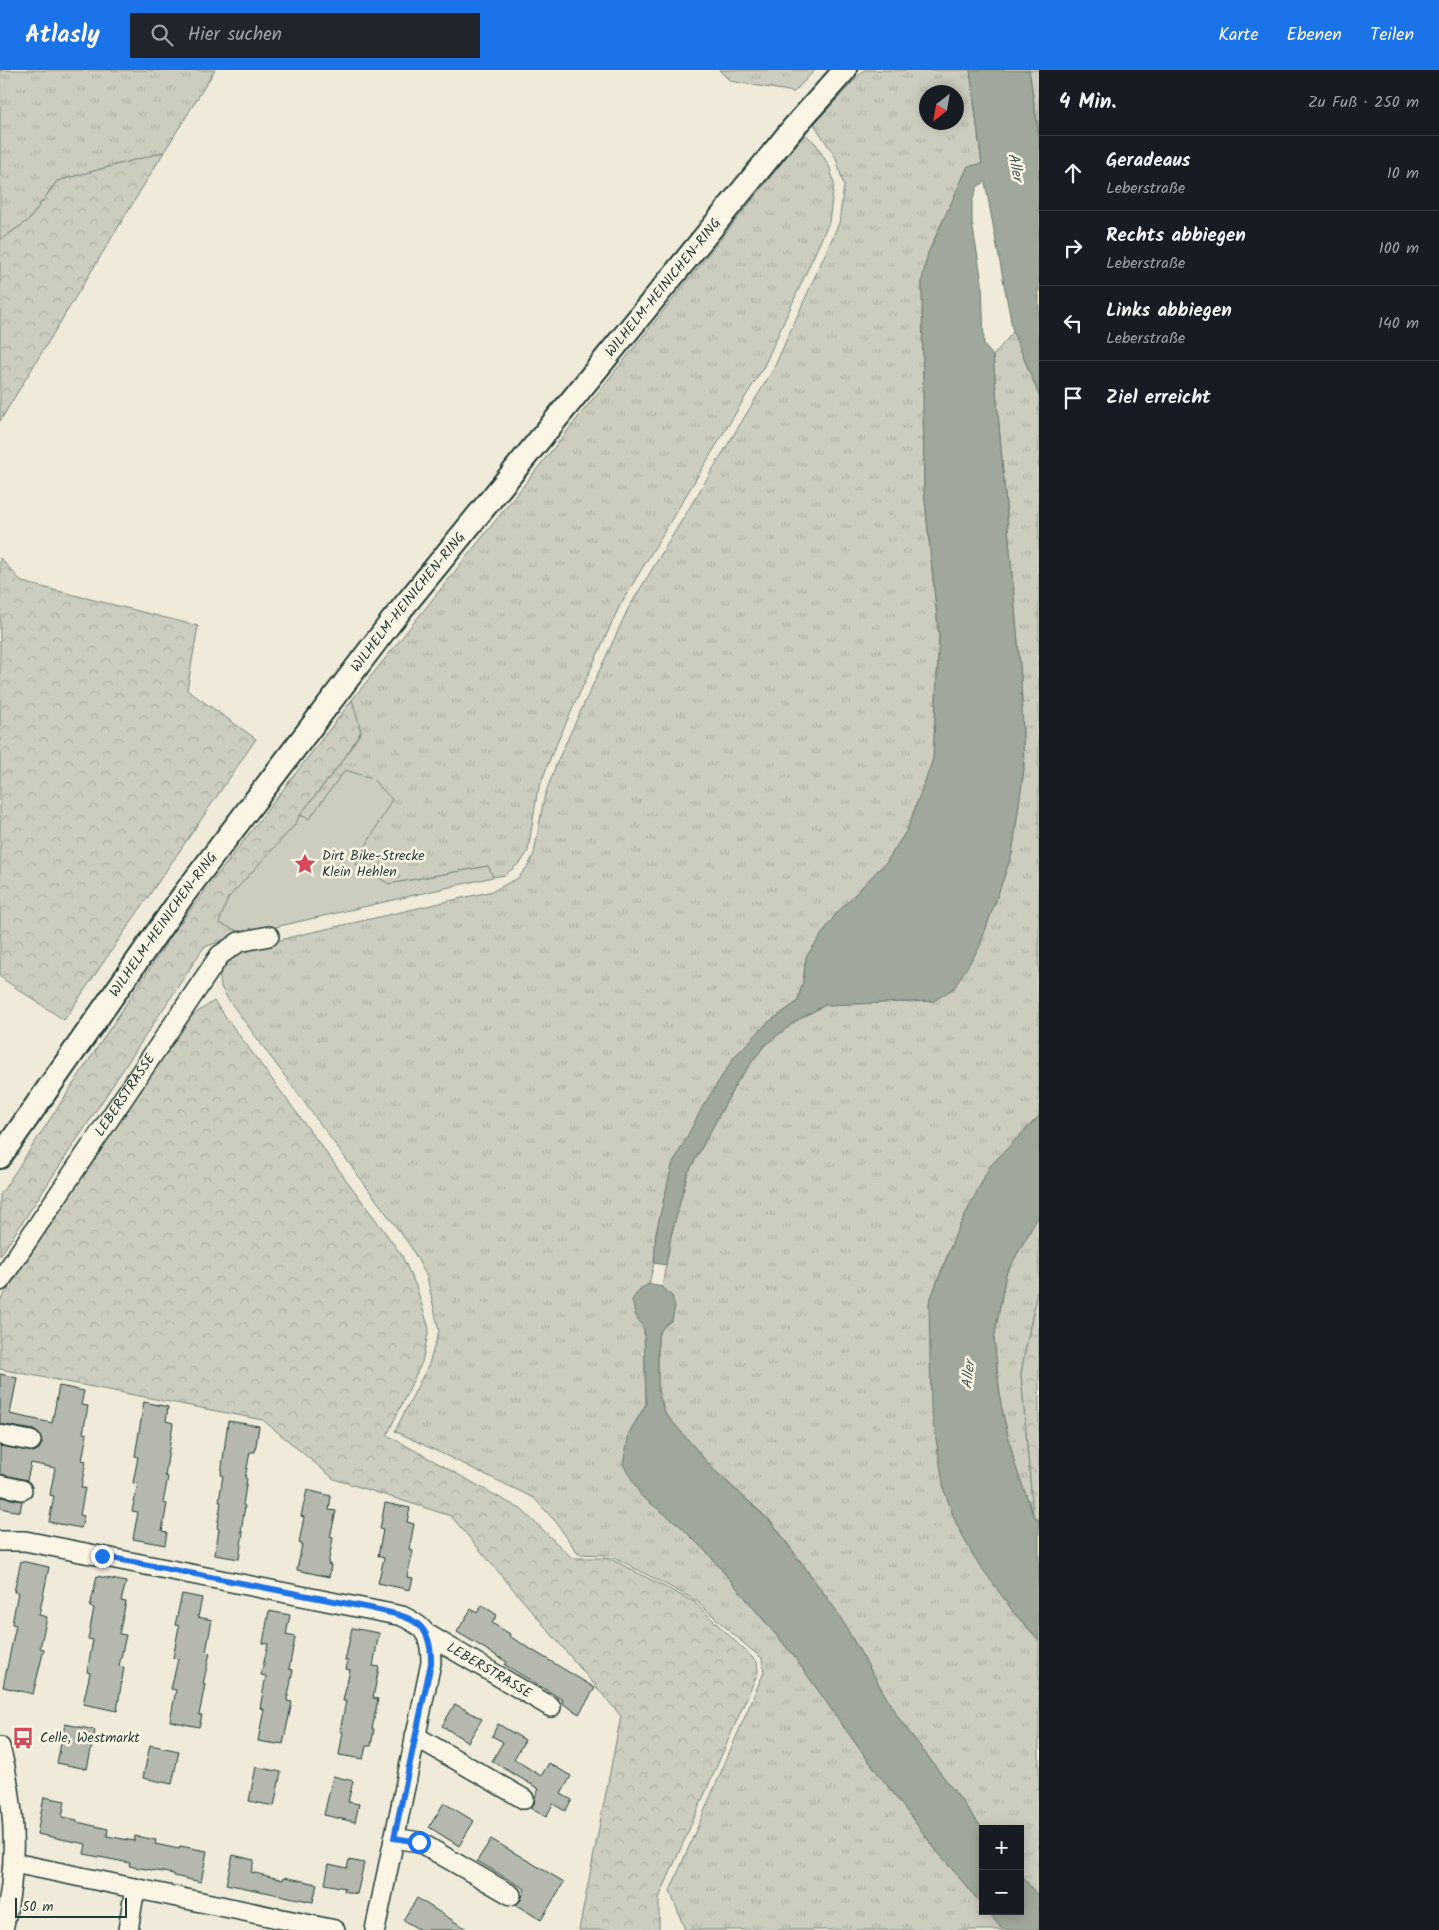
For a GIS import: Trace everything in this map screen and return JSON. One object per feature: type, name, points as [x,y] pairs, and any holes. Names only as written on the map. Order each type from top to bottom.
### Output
[{"type":"main road","name":"WILHELM-HEINICHEN-RING","points":[[0,1157],[184,894],[391,622],[794,127],[845,70]]},
{"type":"street","name":"LEBERSTRASSE","points":[[0,1281],[220,955],[239,942],[269,936]]},
{"type":"street","points":[[0,1435],[31,1441]]},
{"type":"street","points":[[0,1485],[22,1490]]},
{"type":"street","name":"LEBERSTRASSE","points":[[0,1541],[3,1539],[25,1541],[370,1608],[402,1616],[417,1623],[427,1634],[551,1707]]},
{"type":"street","name":"LEBERSTRASSE","points":[[375,1930],[431,1663],[431,1650],[427,1634]]},
{"type":"street","points":[[415,1736],[524,1799]]},
{"type":"street","points":[[0,1747],[9,1779],[7,1832],[14,1863],[4,1930]]},
{"type":"street","points":[[394,1838],[419,1842],[510,1895]]},
{"type":"street","points":[[14,1863],[136,1888],[286,1925],[335,1930]]},
{"type":"street","points":[[128,1930],[136,1888]]},
{"type":"green space","points":[[0,70],[215,70],[164,152],[57,181],[29,220],[0,240]]},
{"type":"green space","points":[[719,70],[815,70],[794,92],[730,81]]},
{"type":"green space","points":[[864,70],[970,70],[982,165],[968,167],[928,253],[922,280],[924,491],[939,637],[933,759],[907,830],[887,861],[836,914],[806,957],[803,982],[797,1002],[766,1024],[656,1232],[654,1263],[649,1284],[640,1289],[635,1314],[644,1329],[646,1404],[629,1433],[679,1525],[710,1556],[793,1655],[856,1744],[936,1850],[979,1901],[979,1915],[990,1915],[1003,1930],[685,1930],[670,1891],[764,1672],[762,1658],[695,1600],[610,1555],[578,1554],[556,1522],[534,1498],[395,1431],[429,1364],[439,1331],[427,1277],[411,1247],[228,999],[221,987],[219,972],[237,953],[291,937],[493,891],[518,878],[528,866],[534,854],[544,798],[557,762],[628,609],[773,370],[839,223],[844,186],[836,158],[814,124]]},
{"type":"green space","points":[[1029,70],[1039,70],[1039,134]]},
{"type":"green space","points":[[805,134],[816,144],[830,168],[834,184],[829,222],[764,366],[620,605],[551,756],[537,794],[528,851],[521,862],[505,875],[493,877],[488,866],[389,884],[356,864],[309,819],[300,815],[344,759],[361,732],[352,700]]},
{"type":"green space","points":[[164,152],[0,421],[0,240],[29,220],[57,181]]},
{"type":"green space","points":[[1013,332],[1039,395],[1039,1116],[990,1166],[956,1233],[929,1303],[1014,1613],[1039,1640],[1039,1897],[1024,1879],[1024,1825],[980,1825],[897,1716],[836,1610],[772,1522],[714,1470],[665,1413],[658,1391],[658,1335],[664,1326],[672,1320],[672,1296],[662,1287],[671,1236],[687,1175],[737,1082],[764,1046],[796,1021],[825,1005],[934,1001],[979,948],[1012,854],[1024,768],[1021,677],[993,356]]},
{"type":"green space","points":[[0,558],[22,582],[198,626],[187,690],[256,739],[64,1020],[0,977]]},
{"type":"green space","points":[[352,700],[361,731],[344,759],[300,815],[245,934],[204,947],[0,1256],[0,1195],[175,930]]},
{"type":"green space","points":[[345,770],[371,778],[392,799],[356,864],[389,884],[488,866],[493,877],[245,934],[219,923],[228,898],[294,826],[300,815],[309,819]]},
{"type":"green space","points":[[214,1001],[401,1254],[416,1286],[429,1329],[422,1362],[387,1435],[522,1510],[572,1558],[609,1558],[694,1602],[757,1662],[758,1672],[659,1898],[659,1930],[579,1930],[621,1716],[451,1516],[334,1479],[263,1420],[0,1369],[0,1301],[187,1019]]},
{"type":"green space","points":[[1039,1215],[1039,1282],[1021,1373],[1033,1514],[1015,1465],[1001,1405],[994,1339],[1006,1274]]},
{"type":"green space","points":[[1039,1282],[1039,1522],[1033,1514],[1021,1373]]},
{"type":"water","name":"Aller","points":[[970,70],[1029,70],[1039,138],[1039,395],[1013,332],[985,182],[977,187],[972,202],[972,223],[982,282],[984,345],[993,356],[1021,677],[1024,768],[1012,854],[979,948],[954,988],[934,1001],[825,1005],[796,1021],[764,1046],[737,1082],[687,1175],[671,1236],[666,1265],[654,1263],[656,1232],[672,1165],[703,1106],[734,1057],[766,1024],[797,1002],[803,982],[806,957],[836,914],[887,861],[907,830],[933,759],[939,637],[924,491],[922,280],[928,253],[968,166],[982,164]]},
{"type":"water","name":"Aller","points":[[1039,1116],[1039,1215],[1006,1274],[994,1339],[1001,1405],[1015,1465],[1033,1514],[1039,1522],[1039,1640],[1014,1613],[974,1557],[956,1523],[944,1490],[931,1408],[929,1303],[956,1233],[990,1166]]},
{"type":"water","points":[[649,1284],[662,1287],[672,1296],[675,1307],[672,1320],[664,1326],[658,1335],[658,1391],[665,1413],[714,1470],[771,1522],[836,1610],[897,1716],[980,1825],[979,1901],[936,1850],[856,1744],[793,1655],[710,1556],[679,1525],[641,1496],[623,1464],[629,1433],[646,1404],[644,1329],[635,1314],[632,1300],[640,1289]]},
{"type":"water","points":[[1024,1879],[1039,1897],[1039,1930],[1003,1930],[990,1915],[1024,1915]]},
{"type":"building","points":[[0,1374],[17,1378],[10,1414],[52,1423],[59,1386],[84,1391],[81,1405],[88,1406],[83,1433],[87,1434],[82,1460],[86,1461],[81,1488],[85,1488],[80,1515],[84,1516],[81,1528],[49,1522],[54,1496],[50,1495],[55,1468],[31,1463],[27,1480],[0,1474],[0,1446],[34,1452],[39,1449],[42,1443],[41,1437],[34,1430],[0,1424]]},
{"type":"building","points":[[144,1402],[168,1407],[166,1421],[173,1423],[165,1476],[168,1477],[163,1503],[167,1504],[162,1531],[167,1532],[165,1545],[133,1539],[138,1512],[132,1511],[138,1484],[133,1483],[138,1457],[135,1456]]},
{"type":"building","points":[[228,1421],[259,1426],[255,1452],[250,1452],[245,1478],[247,1479],[243,1505],[245,1506],[239,1559],[215,1555],[219,1529],[217,1528],[221,1502],[219,1502],[223,1475],[221,1475]]},
{"type":"building","points":[[307,1490],[331,1496],[329,1510],[336,1511],[330,1537],[333,1538],[328,1564],[331,1565],[329,1577],[297,1570],[302,1544],[299,1543],[304,1517],[301,1516]]},
{"type":"building","points":[[0,1497],[22,1501],[20,1512],[0,1508]]},
{"type":"building","points":[[385,1503],[410,1508],[407,1522],[414,1524],[409,1550],[413,1551],[407,1577],[413,1578],[410,1590],[378,1583],[384,1558],[378,1556],[383,1530],[380,1529]]},
{"type":"building","points":[[21,1561],[49,1567],[39,1615],[47,1617],[40,1648],[44,1649],[33,1694],[3,1687],[16,1625],[12,1624],[18,1592],[14,1592]]},
{"type":"building","points":[[97,1576],[126,1582],[121,1601],[126,1602],[119,1634],[126,1635],[119,1666],[124,1667],[117,1711],[83,1704],[90,1673],[87,1672],[93,1640],[88,1639],[94,1608],[90,1607]]},
{"type":"building","points":[[182,1594],[202,1598],[198,1617],[212,1620],[206,1652],[210,1653],[203,1684],[205,1684],[199,1715],[202,1715],[199,1727],[170,1721],[176,1690],[171,1689],[178,1659],[173,1658],[179,1626],[175,1625]]},
{"type":"building","points":[[482,1605],[497,1615],[492,1623],[510,1634],[509,1636],[595,1688],[579,1714],[562,1703],[563,1700],[505,1665],[507,1662],[457,1632],[471,1609],[477,1613]]},
{"type":"building","points":[[269,1611],[290,1615],[286,1635],[295,1637],[289,1669],[293,1670],[287,1701],[292,1702],[283,1744],[258,1741],[264,1709],[260,1708],[266,1676],[261,1675],[268,1644],[263,1643]]},
{"type":"building","points":[[352,1628],[379,1633],[373,1666],[379,1667],[373,1698],[378,1699],[372,1729],[374,1729],[371,1746],[366,1746],[363,1759],[339,1755],[343,1732],[340,1731],[346,1701],[343,1701],[350,1670],[346,1669],[348,1661],[345,1661]]},
{"type":"building","points":[[455,1704],[482,1719],[468,1742],[442,1726]]},
{"type":"building","points":[[65,1724],[95,1730],[87,1769],[57,1763]]},
{"type":"building","points":[[498,1724],[525,1740],[514,1759],[541,1776],[549,1763],[571,1776],[561,1794],[572,1800],[565,1811],[553,1804],[546,1817],[530,1808],[534,1804],[539,1789],[492,1761],[503,1742],[492,1736]]},
{"type":"building","points":[[150,1745],[179,1751],[172,1784],[143,1778]]},
{"type":"building","points":[[256,1767],[281,1772],[274,1806],[249,1801]]},
{"type":"building","points":[[333,1776],[353,1781],[348,1802],[359,1804],[355,1822],[324,1815]]},
{"type":"building","points":[[44,1797],[65,1801],[62,1817],[108,1829],[107,1836],[134,1841],[135,1836],[156,1840],[155,1844],[179,1849],[180,1846],[207,1851],[201,1882],[174,1876],[174,1874],[129,1866],[130,1863],[84,1854],[86,1844],[37,1834]]},
{"type":"building","points":[[444,1803],[474,1821],[459,1846],[429,1827]]},
{"type":"building","points":[[491,1839],[564,1882],[541,1920],[516,1905],[521,1900],[525,1889],[477,1861]]},
{"type":"building","points":[[233,1855],[254,1860],[251,1872],[283,1880],[284,1877],[317,1884],[313,1902],[226,1884]]},
{"type":"building","points":[[349,1860],[364,1863],[357,1894],[344,1891],[345,1888],[325,1884],[329,1864],[347,1868]]},
{"type":"building","points":[[417,1898],[468,1930],[420,1930],[403,1920]]},
{"type":"place","name":"Dirt Bike-Strecke Klein Hehlen","points":[[305,864]]},
{"type":"place","name":"Celle, Westmarkt","points":[[23,1738]]},
{"type":"route","points":[[102,1556],[370,1608],[402,1616],[417,1623],[427,1634],[431,1650],[431,1663],[394,1838],[419,1842]]}]
